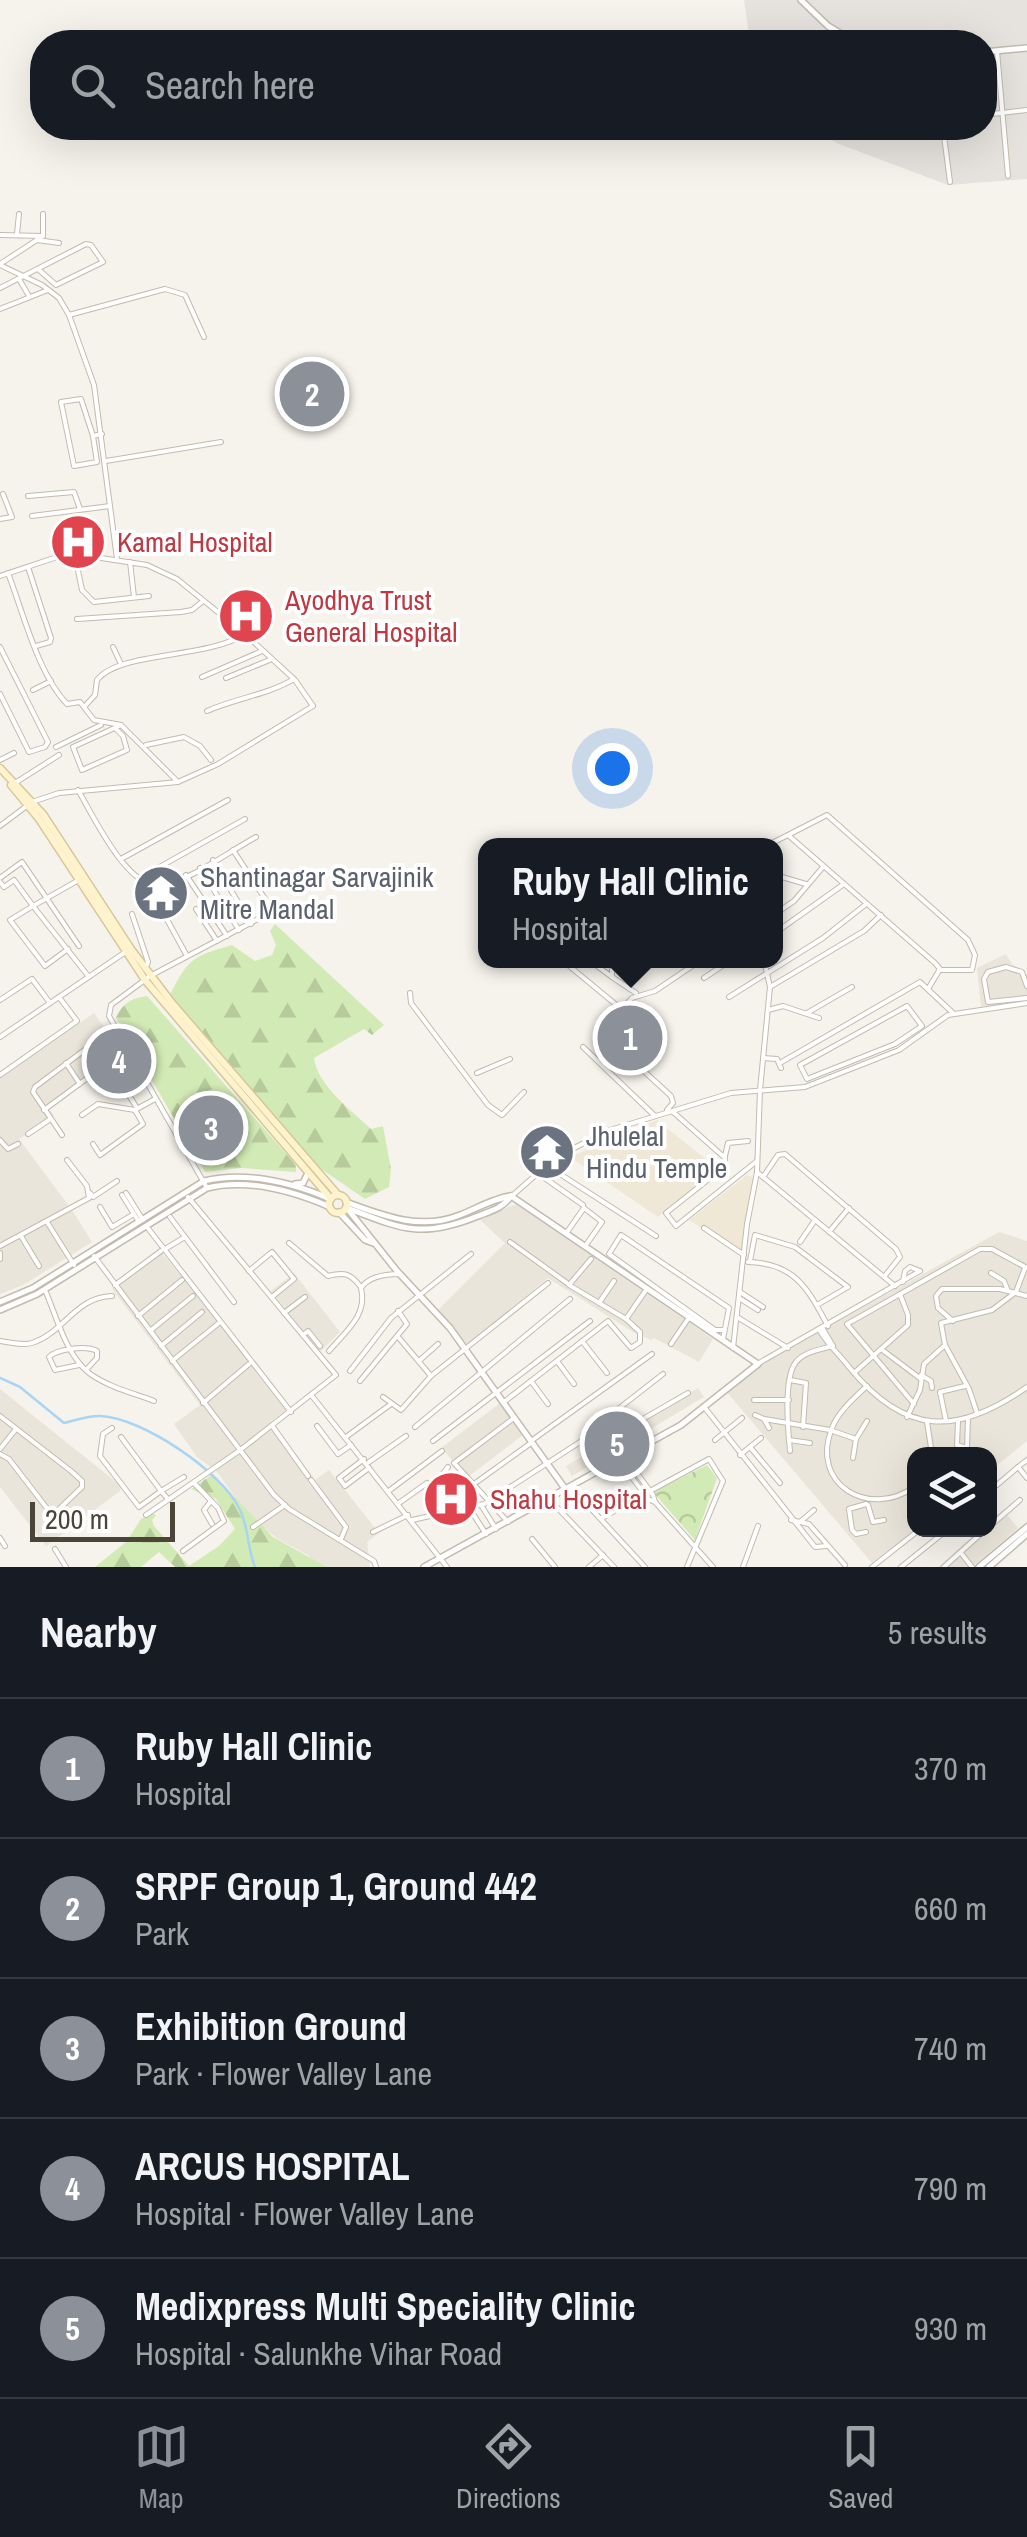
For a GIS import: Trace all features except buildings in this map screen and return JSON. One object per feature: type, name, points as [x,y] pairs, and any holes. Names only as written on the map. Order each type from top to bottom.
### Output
[{"type":"main road","points":[[0,767],[30,803],[147,975],[308,1172],[344,1207]]},
{"type":"main road","points":[[0,767],[30,803]]},
{"type":"main road","points":[[147,975],[333,1200],[344,1207]]},
{"type":"street","points":[[801,0],[832,30]]},
{"type":"street","points":[[1008,176],[997,51],[1027,48]]},
{"type":"street","points":[[997,114],[1027,110]]},
{"type":"street","points":[[945,140],[950,182]]},
{"type":"street","points":[[18,214],[18,234]]},
{"type":"street","points":[[43,214],[43,236]]},
{"type":"street","points":[[0,235],[43,236]]},
{"type":"street","points":[[43,236],[0,265],[48,290],[59,298],[69,315],[94,385],[117,559]]},
{"type":"street","points":[[37,240],[59,244]]},
{"type":"street","points":[[0,288],[86,244],[103,262],[56,285],[38,269]]},
{"type":"street","points":[[22,278],[30,298]]},
{"type":"street","points":[[0,309],[48,290]]},
{"type":"street","points":[[69,315],[166,290],[185,294],[204,337]]},
{"type":"street","points":[[81,399],[93,436],[97,462],[74,466],[61,402],[81,399]]},
{"type":"street","points":[[93,436],[102,434]]},
{"type":"street","points":[[106,460],[221,442]]},
{"type":"street","points":[[28,496],[74,492],[80,509]]},
{"type":"street","points":[[0,519],[12,517],[4,494]]},
{"type":"street","points":[[32,516],[110,506]]},
{"type":"street","points":[[75,556],[82,590],[94,602],[150,596]]},
{"type":"street","points":[[0,576],[75,556],[147,566],[177,580],[245,634],[294,679],[313,706],[218,764],[178,782],[78,790],[30,803],[0,826]]},
{"type":"street","points":[[130,562],[134,598]]},
{"type":"street","points":[[28,567],[51,638],[50,642],[36,646]]},
{"type":"street","points":[[8,573],[50,681],[66,704],[80,702],[94,720],[118,726],[178,782]]},
{"type":"street","points":[[77,619],[181,612],[192,610],[203,601]]},
{"type":"street","points":[[86,706],[95,695],[97,680],[103,672],[120,664],[203,651],[245,634]]},
{"type":"street","points":[[0,647],[48,742],[45,747],[29,752],[0,694]]},
{"type":"street","points":[[113,647],[120,664]]},
{"type":"street","points":[[202,678],[263,650]]},
{"type":"street","points":[[226,678],[272,658]]},
{"type":"street","points":[[207,711],[294,679]]},
{"type":"street","points":[[33,690],[50,681]]},
{"type":"street","points":[[56,746],[104,724]]},
{"type":"street","points":[[118,726],[128,750],[82,770],[73,747],[118,726]]},
{"type":"street","points":[[143,746],[184,737],[200,746],[211,760]]},
{"type":"street","points":[[0,767],[14,753]]},
{"type":"street","points":[[15,783],[59,756]]},
{"type":"street","points":[[78,790],[121,859],[147,884],[164,886],[256,837]]},
{"type":"street","points":[[121,859],[228,800]]},
{"type":"street","points":[[782,838],[827,815],[968,940],[974,955],[972,970],[939,970]]},
{"type":"street","points":[[138,878],[245,819]]},
{"type":"street","points":[[788,835],[939,970]]},
{"type":"street","points":[[205,1185],[109,1016],[111,1005],[147,975],[272,911],[233,850]]},
{"type":"street","points":[[214,860],[250,924]]},
{"type":"street","points":[[79,946],[22,862],[0,880],[4,888],[14,880],[89,977]]},
{"type":"street","points":[[783,909],[823,867]]},
{"type":"street","points":[[200,868],[239,930]]},
{"type":"street","points":[[186,875],[227,936]]},
{"type":"street","points":[[68,948],[44,966],[10,920],[82,877]]},
{"type":"street","points":[[783,877],[806,884]]},
{"type":"street","points":[[147,884],[187,956]]},
{"type":"street","points":[[783,927],[844,884]]},
{"type":"street","points":[[783,963],[866,903]]},
{"type":"street","points":[[196,909],[217,941]]},
{"type":"street","points":[[132,914],[148,962],[147,975]]},
{"type":"street","points":[[770,987],[864,932],[881,916]]},
{"type":"street","points":[[0,1037],[128,950]]},
{"type":"street","points":[[1016,1002],[988,1002],[985,975],[1006,967],[1018,969],[1027,986]]},
{"type":"street","points":[[572,968],[620,1008]]},
{"type":"street","points":[[599,968],[638,995]]},
{"type":"street","points":[[612,977],[615,968]]},
{"type":"street","points":[[664,1113],[673,1102],[671,1096],[604,1032],[620,1008],[690,968]]},
{"type":"street","points":[[704,978],[719,968]]},
{"type":"street","points":[[746,1262],[770,987],[766,968]]},
{"type":"street","points":[[729,998],[775,968]]},
{"type":"street","points":[[928,989],[939,970]]},
{"type":"street","points":[[0,1000],[32,979],[50,1003]]},
{"type":"street","points":[[763,1058],[775,1058],[780,1066],[920,982],[954,1014]]},
{"type":"street","points":[[807,1013],[852,988]]},
{"type":"street","points":[[410,993],[411,1003],[488,1105],[502,1114],[524,1092]]},
{"type":"street","points":[[0,1075],[77,1022],[59,997]]},
{"type":"street","points":[[344,1207],[413,1230],[444,1229],[502,1207],[546,1164],[607,1131],[731,1093],[806,1087],[846,1067],[895,1044],[922,1026],[907,1006],[800,1065],[807,1079],[846,1067],[899,1050],[943,1017],[1027,1000]]},
{"type":"street","points":[[768,1010],[783,1006],[819,1018]]},
{"type":"street","points":[[62,1135],[33,1092],[35,1087],[114,1028]]},
{"type":"street","points":[[44,1110],[120,1054],[107,1034]]},
{"type":"street","points":[[583,1047],[655,1116]]},
{"type":"street","points":[[88,1048],[103,1067]]},
{"type":"street","points":[[477,1073],[510,1059]]},
{"type":"street","points":[[66,1063],[80,1084]]},
{"type":"street","points":[[93,1144],[100,1155],[143,1124],[117,1077],[108,1080]]},
{"type":"street","points":[[82,1115],[98,1104],[136,1109],[155,1098]]},
{"type":"street","points":[[672,1111],[715,1147],[735,1180]]},
{"type":"street","points":[[28,1134],[51,1119]]},
{"type":"street","points":[[0,1140],[8,1149],[18,1144]]},
{"type":"street","points":[[748,1141],[728,1143],[724,1164],[666,1213],[676,1226],[757,1160]]},
{"type":"street","points":[[762,1176],[782,1154],[848,1208],[898,1254],[896,1265],[884,1277]]},
{"type":"street","points":[[68,1160],[92,1196],[117,1181]]},
{"type":"street","points":[[546,1164],[656,1236]]},
{"type":"street","points":[[0,1310],[45,1290],[205,1185],[230,1177],[304,1183],[308,1172]]},
{"type":"street","points":[[536,1172],[584,1205]]},
{"type":"street","points":[[756,1172],[897,1289],[908,1325],[854,1372]]},
{"type":"street","points":[[287,1184],[333,1200]]},
{"type":"street","points":[[205,1185],[258,1186],[333,1200]]},
{"type":"street","points":[[0,1253],[21,1236],[84,1202],[90,1193]]},
{"type":"street","points":[[143,1223],[134,1214],[124,1194],[163,1250],[291,1412]]},
{"type":"street","points":[[187,1196],[336,1375]]},
{"type":"street","points":[[344,1207],[428,1224],[511,1196]]},
{"type":"street","points":[[511,1196],[715,1330],[724,1331]]},
{"type":"street","points":[[344,1207],[420,1293],[568,1488],[645,1567]]},
{"type":"street","points":[[344,1207],[365,1240],[373,1243]]},
{"type":"street","points":[[100,1208],[112,1226],[134,1214]]},
{"type":"street","points":[[567,1232],[584,1208],[602,1222],[586,1245]]},
{"type":"street","points":[[829,1232],[848,1208]]},
{"type":"street","points":[[170,1216],[234,1302]]},
{"type":"street","points":[[800,1242],[815,1220]]},
{"type":"street","points":[[47,1222],[75,1267]]},
{"type":"street","points":[[370,1235],[371,1226],[383,1222]]},
{"type":"street","points":[[704,1228],[744,1255]]},
{"type":"street","points":[[607,1257],[622,1235],[729,1308],[723,1341]]},
{"type":"street","points":[[734,1348],[739,1295],[755,1235],[795,1247],[848,1287],[817,1305]]},
{"type":"street","points":[[21,1236],[40,1266]]},
{"type":"street","points":[[116,1285],[185,1237]]},
{"type":"street","points":[[289,1242],[315,1268],[328,1276],[343,1272],[352,1275],[362,1288],[365,1303],[359,1316],[329,1351]]},
{"type":"street","points":[[504,1402],[608,1321],[631,1348],[642,1336],[626,1319],[510,1242]]},
{"type":"street","points":[[424,1567],[681,1425],[758,1364],[897,1289],[986,1247],[1026,1268],[1016,1292],[992,1310],[941,1323],[944,1345],[977,1413]]},
{"type":"street","points":[[249,1271],[272,1252],[294,1279],[272,1297]]},
{"type":"street","points":[[146,1515],[239,1451],[336,1375],[347,1373],[398,1311],[471,1254]]},
{"type":"street","points":[[94,1255],[239,1451],[285,1505],[374,1561],[376,1567]]},
{"type":"street","points":[[607,1257],[758,1364]]},
{"type":"street","points":[[569,1284],[591,1259]]},
{"type":"street","points":[[746,1262],[791,1274],[803,1284],[817,1305],[832,1346],[867,1386],[908,1417],[927,1422],[958,1421],[1008,1400],[1027,1386]]},
{"type":"street","points":[[0,1302],[75,1267]]},
{"type":"street","points":[[914,1404],[847,1324],[897,1289],[910,1267],[920,1272]]},
{"type":"street","points":[[991,1273],[1004,1281],[1008,1291]]},
{"type":"street","points":[[362,1288],[384,1274],[400,1274]]},
{"type":"street","points":[[138,1316],[182,1280]]},
{"type":"street","points":[[599,1304],[614,1282]]},
{"type":"street","points":[[383,1397],[400,1410],[432,1376],[548,1283]]},
{"type":"street","points":[[626,1319],[647,1288]]},
{"type":"street","points":[[953,1321],[938,1308],[936,1296],[942,1290],[984,1288],[1027,1296]]},
{"type":"street","points":[[45,1290],[72,1350],[86,1370],[154,1401]]},
{"type":"street","points":[[739,1295],[761,1308]]},
{"type":"street","points":[[0,1341],[31,1344],[61,1326],[81,1305],[93,1298],[112,1296]]},
{"type":"street","points":[[150,1331],[194,1296]]},
{"type":"street","points":[[284,1312],[305,1297]]},
{"type":"street","points":[[415,1427],[570,1299]]},
{"type":"street","points":[[360,1381],[408,1324],[398,1311]]},
{"type":"street","points":[[161,1346],[202,1312]]},
{"type":"street","points":[[737,1317],[788,1348]]},
{"type":"street","points":[[671,1344],[690,1318]]},
{"type":"street","points":[[432,1440],[590,1321]]},
{"type":"street","points":[[172,1361],[219,1324]]},
{"type":"street","points":[[303,1335],[308,1331],[320,1346]]},
{"type":"street","points":[[398,1336],[432,1376]]},
{"type":"street","points":[[582,1341],[607,1373]]},
{"type":"street","points":[[419,1361],[438,1344]]},
{"type":"street","points":[[908,1417],[920,1390],[924,1364],[944,1345]]},
{"type":"street","points":[[790,1450],[792,1367],[801,1357],[832,1346]]},
{"type":"street","points":[[81,1364],[55,1370],[48,1357],[53,1352],[90,1347],[96,1351],[96,1358],[86,1370]]},
{"type":"street","points":[[881,1350],[931,1381],[932,1388]]},
{"type":"street","points":[[474,1484],[652,1354]]},
{"type":"street","points":[[884,1370],[894,1359]]},
{"type":"street","points":[[556,1361],[574,1384]]},
{"type":"street","points":[[203,1403],[248,1364]]},
{"type":"street","points":[[412,1520],[471,1511],[490,1502],[594,1433],[601,1422],[663,1374]]},
{"type":"street","points":[[790,1380],[806,1383],[803,1427]]},
{"type":"street","points":[[531,1381],[548,1404]]},
{"type":"street","points":[[867,1386],[830,1430],[828,1471],[837,1483],[866,1501],[883,1502],[907,1493]]},
{"type":"street","points":[[946,1422],[940,1392],[967,1386]]},
{"type":"street","points":[[601,1422],[604,1428],[612,1425],[622,1431],[688,1394]]},
{"type":"street","points":[[312,1396],[448,1567]]},
{"type":"street","points":[[754,1400],[789,1400]]},
{"type":"street","points":[[346,1437],[391,1404]]},
{"type":"street","points":[[705,1407],[791,1520],[815,1547],[828,1546]]},
{"type":"street","points":[[755,1415],[788,1425],[830,1430],[856,1440]]},
{"type":"street","points":[[0,1416],[17,1428],[82,1481],[80,1490],[56,1512],[49,1511],[0,1451],[17,1428]]},
{"type":"street","points":[[508,1522],[454,1464],[514,1417]]},
{"type":"street","points":[[715,1440],[742,1418]]},
{"type":"street","points":[[958,1421],[958,1444],[966,1448],[968,1418]]},
{"type":"street","points":[[764,1419],[769,1428]]},
{"type":"street","points":[[853,1458],[856,1440],[867,1421]]},
{"type":"street","points":[[927,1422],[931,1447]]},
{"type":"street","points":[[272,1426],[346,1527],[340,1539]]},
{"type":"street","points":[[317,1426],[338,1454],[352,1444]]},
{"type":"street","points":[[112,1428],[103,1434],[100,1456],[139,1508],[184,1477]]},
{"type":"street","points":[[367,1463],[345,1485],[340,1476],[406,1436]]},
{"type":"street","points":[[121,1437],[168,1500]]},
{"type":"street","points":[[740,1454],[761,1438]]},
{"type":"street","points":[[789,1440],[810,1443]]},
{"type":"street","points":[[750,1446],[780,1483]]},
{"type":"street","points":[[389,1491],[442,1451]]},
{"type":"street","points":[[622,1458],[713,1567]]},
{"type":"street","points":[[602,1520],[709,1459],[723,1480],[687,1567]]},
{"type":"street","points":[[997,1485],[1027,1460]]},
{"type":"street","points":[[448,1467],[441,1476],[486,1534]]},
{"type":"street","points":[[1018,1467],[1027,1478]]},
{"type":"street","points":[[183,1551],[224,1522],[223,1515],[196,1480]]},
{"type":"street","points":[[399,1504],[427,1484]]},
{"type":"street","points":[[550,1500],[614,1567]]},
{"type":"street","points":[[997,1520],[1020,1500]]},
{"type":"street","points":[[212,1501],[204,1510],[212,1524]]},
{"type":"street","points":[[866,1501],[873,1522],[884,1520]]},
{"type":"street","points":[[866,1501],[848,1512],[852,1530],[856,1534],[866,1532]]},
{"type":"street","points":[[253,1527],[285,1505]]},
{"type":"street","points":[[481,1506],[496,1528]]},
{"type":"street","points":[[800,1522],[814,1510]]},
{"type":"street","points":[[373,1532],[408,1514]]},
{"type":"street","points":[[791,1520],[809,1524],[845,1566]]},
{"type":"street","points":[[744,1567],[758,1526]]},
{"type":"street","points":[[961,1553],[976,1567],[1027,1530]]},
{"type":"street","points":[[988,1567],[1027,1530]]},
{"type":"street","points":[[872,1567],[910,1537]]},
{"type":"street","points":[[901,1567],[938,1537]]},
{"type":"street","points":[[944,1567],[978,1537]]},
{"type":"street","points":[[0,1538],[5,1546]]},
{"type":"street","points":[[532,1539],[555,1567]]},
{"type":"street","points":[[55,1549],[66,1567]]},
{"type":"street","points":[[589,1567],[603,1555]]},
{"type":"street","points":[[996,1561],[1002,1567]]},
{"type":"shaded area","points":[[744,0],[1027,0],[1027,179],[948,185],[831,140],[997,140],[997,30],[748,30]]},
{"type":"shaded area","points":[[1006,954],[1027,975],[1027,1000],[981,1007],[977,968]]},
{"type":"shaded area","points":[[94,1013],[122,1053],[46,1105],[54,1116],[19,1139],[92,1242],[23,1285],[0,1294],[0,1078]]},
{"type":"shaded area","points":[[657,1120],[718,1169],[658,1217],[570,1157]]},
{"type":"shaded area","points":[[747,1175],[754,1178],[742,1254],[689,1220]]},
{"type":"shaded area","points":[[517,1204],[713,1339],[699,1362],[654,1338],[633,1332],[548,1278],[468,1345],[438,1310],[505,1243],[478,1218]]},
{"type":"shaded area","points":[[999,1232],[1027,1241],[1027,1441],[997,1465],[997,1447],[907,1447],[907,1536],[872,1563],[725,1390],[758,1365]]},
{"type":"shaded area","points":[[161,1252],[281,1402],[286,1410],[271,1421],[315,1480],[329,1470],[379,1533],[367,1542],[370,1567],[315,1567],[308,1555],[278,1539],[248,1515],[217,1472],[197,1457],[174,1424],[200,1405],[112,1289]]},
{"type":"shaded area","points":[[294,1273],[340,1332],[320,1352],[271,1291]]},
{"type":"shaded area","points":[[698,1388],[704,1397],[572,1476],[566,1466]]},
{"type":"shaded area","points":[[0,1389],[121,1486],[120,1491],[46,1546],[0,1487]]},
{"type":"shaded area","points":[[500,1403],[523,1435],[468,1477],[441,1448]]},
{"type":"shaded area","points":[[1003,1510],[1018,1528],[972,1567],[938,1567],[971,1537],[997,1537],[997,1515]]},
{"type":"green space","points":[[312,370],[329,377],[336,394],[329,411],[312,418],[295,411],[288,394],[295,377]]},
{"type":"green space","points":[[275,924],[384,1025],[372,1035],[364,1029],[314,1058],[328,1088],[345,1106],[371,1129],[383,1126],[391,1169],[389,1187],[365,1199],[314,1164],[169,997],[186,967],[208,953],[232,945],[255,961],[272,955],[276,945],[270,931]]},
{"type":"green space","points":[[147,996],[296,1165],[296,1172],[241,1168],[205,1172],[116,1018],[128,1002]]},
{"type":"green space","points":[[209,1095],[243,1146],[205,1166],[184,1111]]},
{"type":"green space","points":[[707,1465],[717,1478],[695,1540],[653,1492]]},
{"type":"green space","points":[[213,1474],[273,1537],[327,1567],[175,1567],[159,1552],[141,1567],[95,1567],[126,1542],[141,1519],[152,1512],[156,1516],[152,1520],[154,1526],[189,1566],[219,1546],[235,1529],[216,1499],[191,1489]]},
{"type":"waterway","points":[[0,1378],[20,1387],[64,1423],[96,1416],[118,1419],[158,1436],[198,1463],[216,1478],[239,1508],[255,1567]]},
{"type":"place","name":"SRPF Group 1, Ground 442","points":[[312,394]]},
{"type":"place","name":"Kamal Hospital","points":[[78,542]]},
{"type":"place","name":"Ayodhya Trust General Hospital","points":[[246,616]]},
{"type":"place","name":"Shantinagar Sarvajinik Mitre Mandal","points":[[161,893]]},
{"type":"place","name":"Ruby Hall Clinic","points":[[630,1038]]},
{"type":"place","name":"ARCUS HOSPITAL","points":[[119,1061]]},
{"type":"place","name":"Exhibition Ground","points":[[211,1128]]},
{"type":"place","name":"Jhulelal Hindu Temple","points":[[547,1152]]},
{"type":"place","name":"Medixpress Multi Speciality Clinic","points":[[617,1444]]},
{"type":"place","name":"Shahu Hospital","points":[[451,1499]]}]
